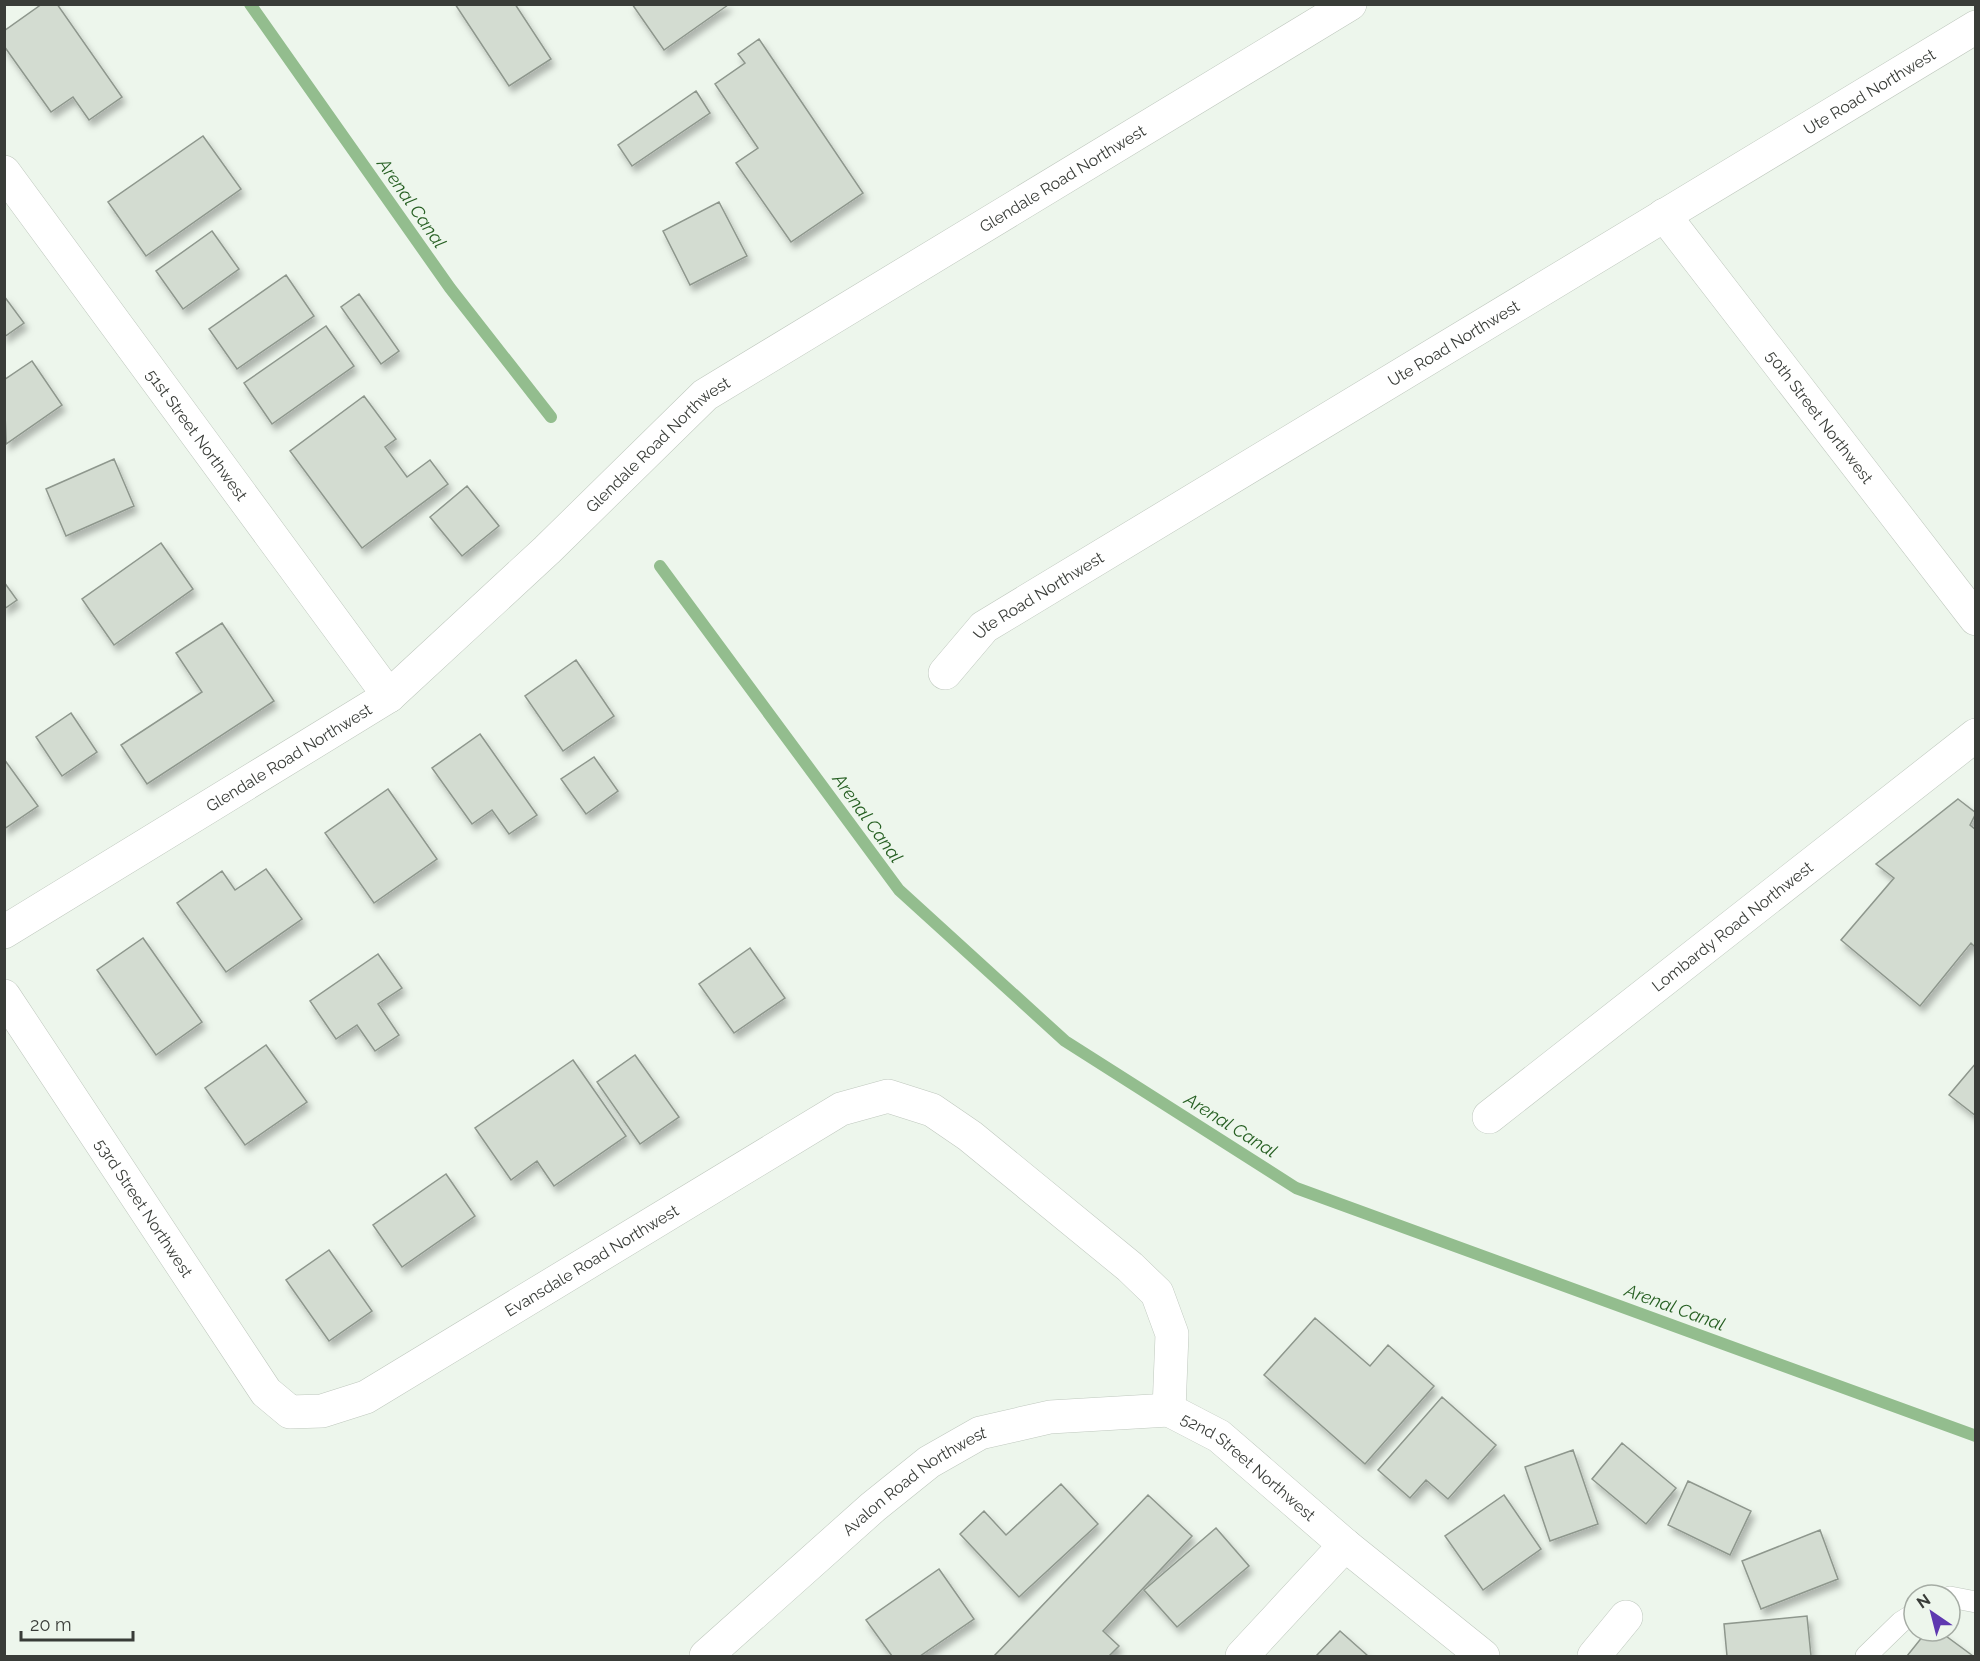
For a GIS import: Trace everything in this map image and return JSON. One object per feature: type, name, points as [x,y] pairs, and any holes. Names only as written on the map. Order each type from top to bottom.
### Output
[{"type":"street","name":"Glendale Road Northwest","points":[[4,932],[389,696],[547,550],[705,395],[1350,4]]},
{"type":"street","name":"Ute Road Northwest","points":[[945,673],[984,627],[1976,27]]},
{"type":"street","name":"51st Street Northwest","points":[[4,172],[389,696]]},
{"type":"street","name":"50th Street Northwest","points":[[1664,215],[1976,619]]},
{"type":"street","name":"Lombardy Road Northwest","points":[[1489,1117],[1976,735]]},
{"type":"street","name":"53rd Street Northwest","points":[[4,996],[266,1392],[290,1412]]},
{"type":"street","name":"Evansdale Road Northwest","points":[[290,1412],[322,1411],[366,1397],[841,1109],[888,1096]]},
{"type":"street","name":"52nd Street Northwest","points":[[888,1096],[932,1110],[970,1136],[1130,1267],[1157,1293],[1172,1334],[1169,1410],[1219,1436],[1345,1545],[1483,1656]]},
{"type":"street","name":"Avalon Road Northwest","points":[[706,1656],[873,1507],[929,1462],[981,1433],[1050,1417],[1169,1410]]},
{"type":"street","points":[[1242,1656],[1345,1545]]},
{"type":"street","points":[[1594,1656],[1626,1617]]},
{"type":"lane","points":[[1866,1656],[1902,1621]]},
{"type":"building","points":[[42,4],[57,4],[122,97],[89,120],[73,97],[51,112],[4,46],[4,31]]},
{"type":"building","points":[[455,4],[515,4],[551,59],[509,86]]},
{"type":"building","points":[[632,4],[727,4],[728,5],[664,50]]},
{"type":"building","points":[[759,39],[863,193],[791,242],[736,163],[758,148],[715,84],[745,63],[738,54]]},
{"type":"building","points":[[696,91],[710,113],[632,166],[618,145]]},
{"type":"building","points":[[203,136],[241,189],[146,256],[108,202]]},
{"type":"building","points":[[719,202],[747,256],[690,285],[663,231]]},
{"type":"building","points":[[212,231],[239,269],[183,309],[156,271]]},
{"type":"building","points":[[286,275],[314,316],[237,369],[209,329]]},
{"type":"building","points":[[359,294],[399,351],[381,364],[341,307]]},
{"type":"building","points":[[4,296],[24,323],[4,337]]},
{"type":"building","points":[[326,326],[354,366],[272,424],[244,383]]},
{"type":"building","points":[[32,361],[62,405],[6,444],[4,380]]},
{"type":"building","points":[[364,396],[396,439],[385,447],[407,477],[430,460],[448,484],[362,548],[290,451]]},
{"type":"building","points":[[114,459],[134,506],[66,536],[46,489]]},
{"type":"building","points":[[467,486],[499,526],[462,556],[430,517]]},
{"type":"building","points":[[161,543],[193,589],[114,645],[82,599]]},
{"type":"building","points":[[4,582],[17,600],[4,609]]},
{"type":"building","points":[[222,623],[274,701],[147,784],[121,745],[202,692],[176,653]]},
{"type":"building","points":[[576,660],[614,716],[563,751],[525,696]]},
{"type":"building","points":[[71,713],[97,752],[62,776],[36,737]]},
{"type":"building","points":[[480,734],[537,815],[509,834],[492,810],[472,824],[432,768]]},
{"type":"building","points":[[594,757],[618,791],[586,814],[561,779]]},
{"type":"building","points":[[4,759],[38,806],[4,829]]},
{"type":"building","points":[[388,789],[437,859],[374,903],[325,833]]},
{"type":"building","points":[[1958,799],[1976,813],[1970,825],[1976,830],[1976,948],[1971,943],[1920,1006],[1841,940],[1894,878],[1876,864]]},
{"type":"building","points":[[266,869],[302,919],[226,972],[177,903],[222,871],[235,890]]},
{"type":"building","points":[[143,938],[202,1022],[156,1055],[97,970]]},
{"type":"building","points":[[750,948],[785,998],[734,1033],[699,984]]},
{"type":"building","points":[[378,954],[402,988],[378,1004],[399,1035],[375,1051],[357,1025],[336,1039],[310,1001]]},
{"type":"building","points":[[266,1045],[307,1102],[245,1145],[205,1088]]},
{"type":"building","points":[[635,1055],[679,1117],[640,1144],[597,1082]]},
{"type":"building","points":[[573,1060],[626,1136],[554,1186],[537,1161],[511,1180],[475,1128]]},
{"type":"building","points":[[1976,1063],[1976,1116],[1949,1095]]},
{"type":"building","points":[[446,1174],[475,1216],[402,1267],[373,1225]]},
{"type":"building","points":[[329,1250],[372,1311],[329,1341],[286,1280]]},
{"type":"building","points":[[1315,1318],[1370,1366],[1388,1345],[1434,1386],[1365,1464],[1264,1375]]},
{"type":"building","points":[[1442,1397],[1496,1445],[1448,1499],[1426,1480],[1410,1498],[1378,1470]]},
{"type":"building","points":[[1622,1443],[1676,1488],[1646,1524],[1592,1479]]},
{"type":"building","points":[[1573,1450],[1598,1524],[1550,1541],[1525,1467]]},
{"type":"building","points":[[1688,1481],[1751,1511],[1730,1555],[1668,1525]]},
{"type":"building","points":[[1061,1484],[1098,1524],[1019,1597],[960,1534],[984,1511],[1006,1535]]},
{"type":"building","points":[[1148,1495],[1192,1536],[1103,1631],[1119,1646],[1109,1656],[994,1656]]},
{"type":"building","points":[[1504,1495],[1541,1549],[1483,1590],[1445,1536]]},
{"type":"building","points":[[1216,1528],[1249,1566],[1177,1627],[1144,1590]]},
{"type":"building","points":[[1820,1530],[1838,1579],[1761,1609],[1742,1561]]},
{"type":"building","points":[[939,1569],[974,1619],[920,1656],[892,1656],[866,1620]]},
{"type":"building","points":[[1807,1616],[1811,1656],[1727,1656],[1724,1624]]},
{"type":"building","points":[[1340,1631],[1368,1656],[1316,1656]]},
{"type":"building","points":[[1917,1643],[1955,1643],[1973,1656],[1907,1656]]},
{"type":"waterway","name":"Arenal Canal","points":[[250,4],[450,288],[551,417]]},
{"type":"waterway","name":"Arenal Canal","points":[[660,566],[899,890],[1065,1041],[1296,1188],[1976,1436]]}]
